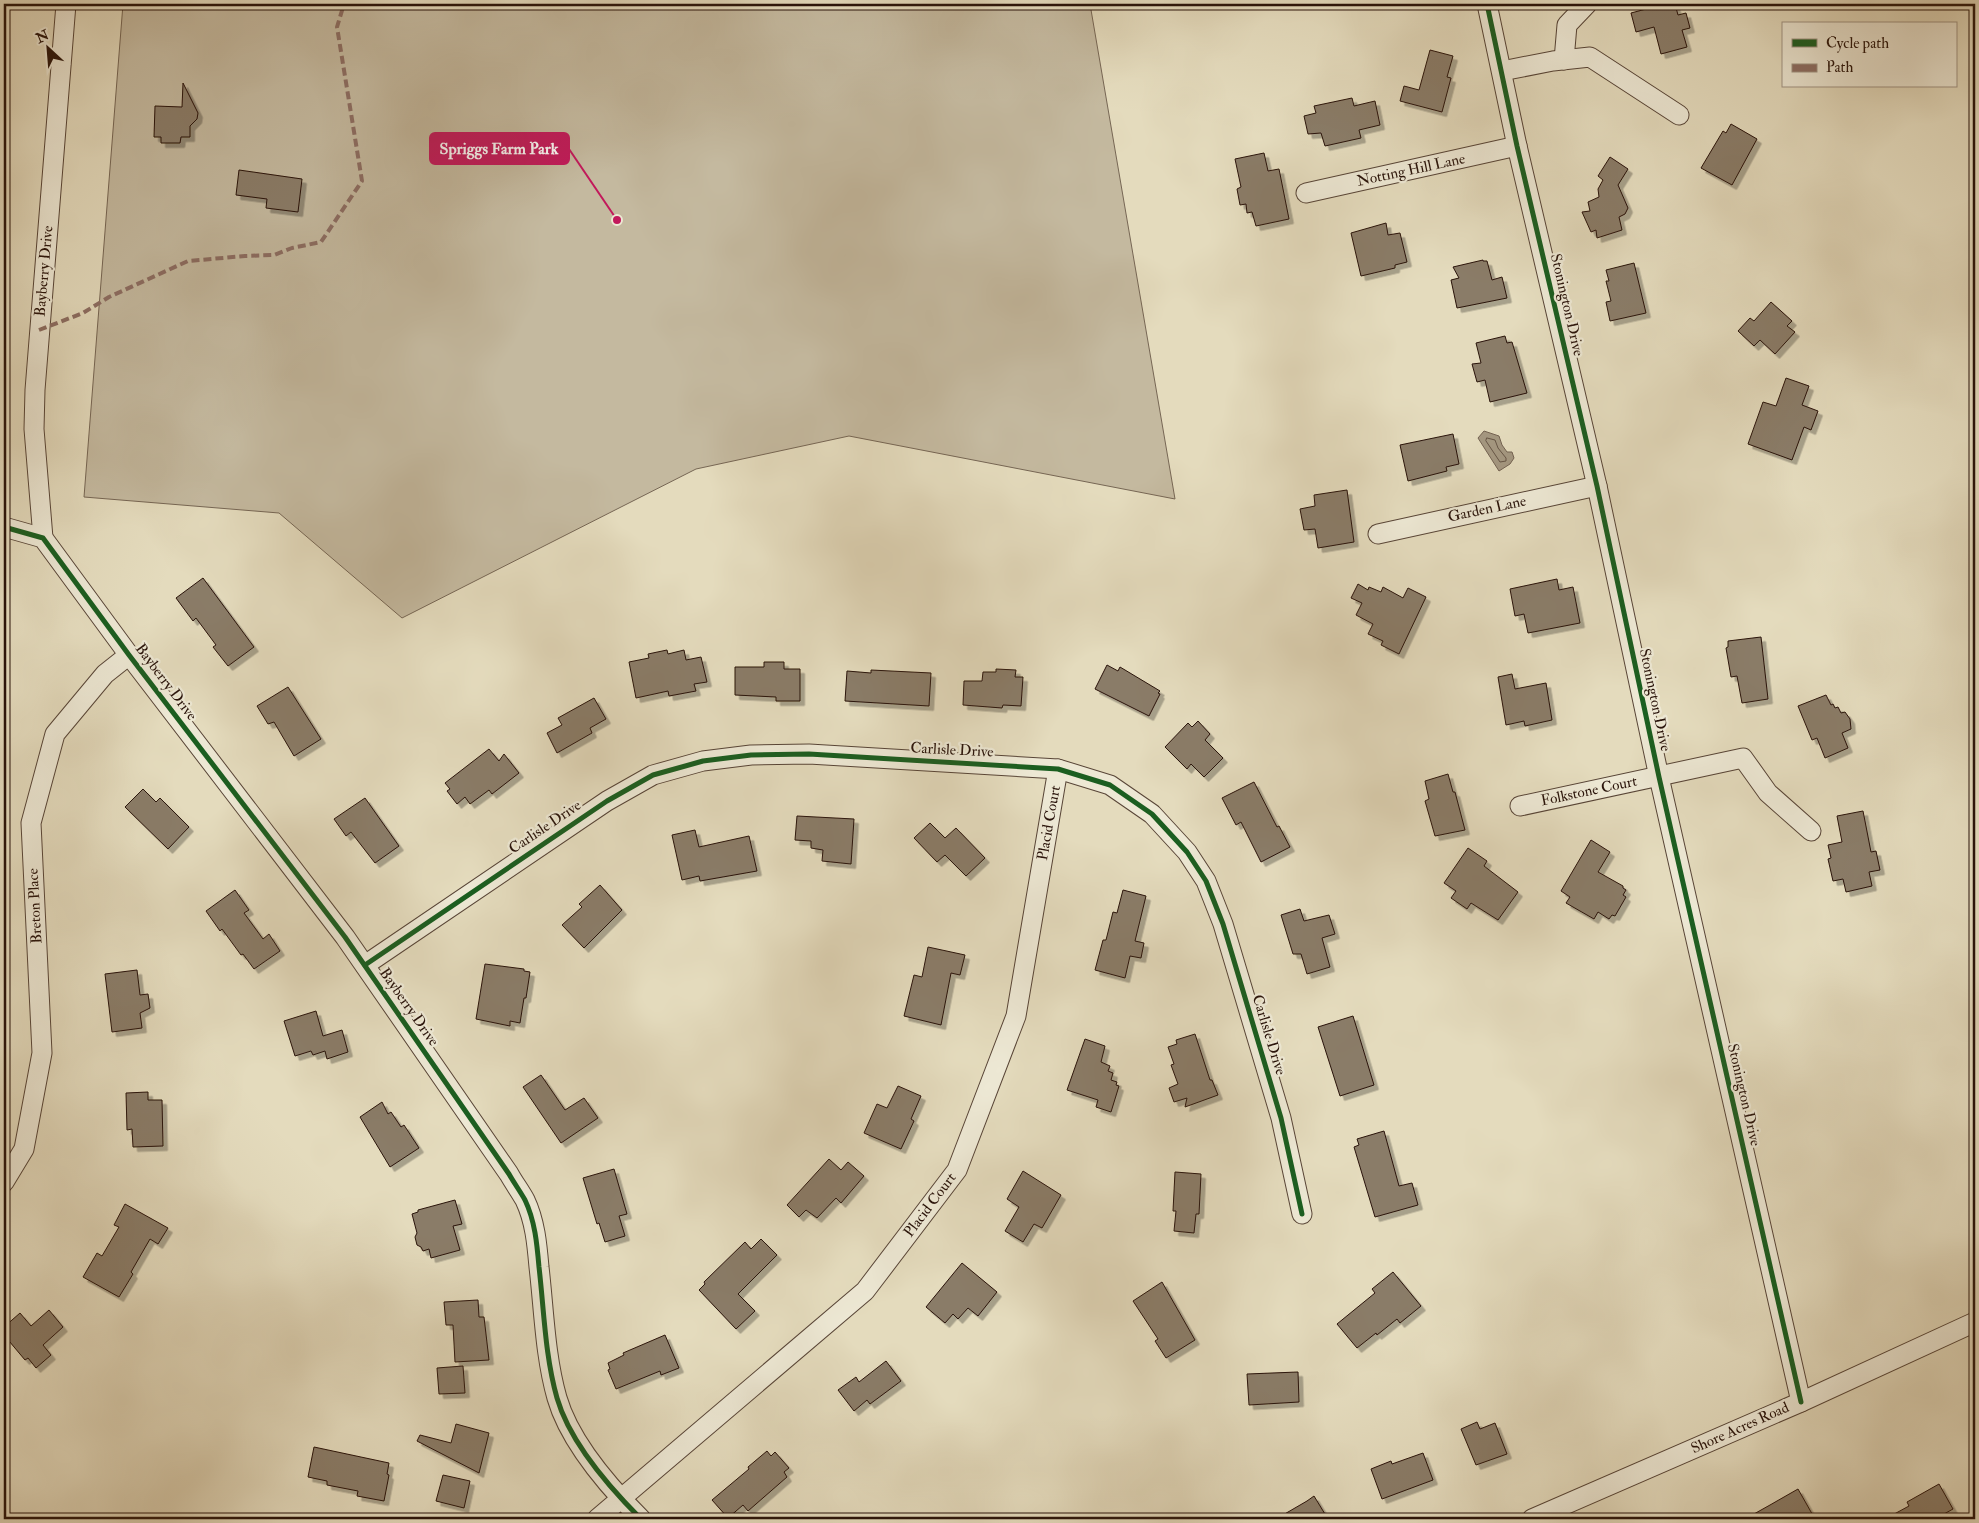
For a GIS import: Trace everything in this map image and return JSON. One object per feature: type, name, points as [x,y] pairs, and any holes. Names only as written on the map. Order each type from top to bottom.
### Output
[{"type":"street","name":"Bayberry Drive","points":[[66,4],[35,390],[34,429],[43,538],[129,655],[365,965],[509,1174],[525,1201],[535,1232],[552,1377],[558,1401],[575,1437],[592,1464],[620,1498],[641,1519]]},
{"type":"street","name":"Stonington Drive","points":[[1487,4],[1517,146],[1597,486],[1659,777],[1800,1402]]},
{"type":"street","points":[[1564,60],[1567,25],[1587,4]]},
{"type":"street","points":[[1502,71],[1564,60],[1590,58],[1679,115]]},
{"type":"street","name":"Notting Hill Lane","points":[[1306,193],[1517,146]]},
{"type":"street","name":"Garden Lane","points":[[1378,534],[1597,486]]},
{"type":"street","points":[[4,527],[43,538]]},
{"type":"street","name":"Breton Place","points":[[4,1182],[24,1150],[42,1053],[31,823],[54,734],[105,674],[129,655]]},
{"type":"street","name":"Carlisle Drive","points":[[365,965],[606,800],[653,775],[703,761],[751,755],[809,754],[1058,769],[1110,785],[1152,814],[1187,852],[1206,881],[1223,924],[1281,1118],[1302,1214]]},
{"type":"street","name":"Folkstone Court","points":[[1520,806],[1743,758],[1768,793],[1811,831]]},
{"type":"street","name":"Placid Court","points":[[597,1519],[864,1291],[957,1170],[1016,1016],[1058,769]]},
{"type":"street","name":"Shore Acres Road","points":[[1532,1519],[1800,1402],[1975,1322]]},
{"type":"shaded area","points":[[123,4],[1090,4],[1175,499],[849,436],[696,469],[402,618],[279,513],[84,497]]},
{"type":"water","points":[[1484,431],[1499,436],[1507,452],[1512,452],[1514,458],[1510,464],[1499,471],[1478,438]]},
{"type":"building","points":[[1665,4],[1675,4],[1678,15],[1686,13],[1690,28],[1682,30],[1687,47],[1661,54],[1654,27],[1636,32],[1631,13]]},
{"type":"building","points":[[1430,50],[1453,56],[1447,77],[1451,78],[1442,112],[1400,101],[1404,86],[1419,90]]},
{"type":"building","points":[[183,83],[198,113],[197,119],[190,126],[190,137],[181,137],[180,143],[161,143],[161,137],[154,137],[155,106],[182,107]]},
{"type":"building","points":[[1352,98],[1354,106],[1375,101],[1380,125],[1359,130],[1361,138],[1325,146],[1321,133],[1308,134],[1304,116],[1316,113],[1314,106]]},
{"type":"building","points":[[1731,124],[1757,139],[1732,185],[1701,168],[1723,131],[1726,133]]},
{"type":"building","points":[[1264,153],[1268,171],[1279,169],[1289,219],[1256,226],[1252,212],[1247,213],[1246,204],[1240,205],[1237,189],[1241,187],[1235,159]]},
{"type":"building","points":[[1610,157],[1628,169],[1618,185],[1628,208],[1625,214],[1619,217],[1622,230],[1597,238],[1596,230],[1591,232],[1582,212],[1590,211],[1588,202],[1599,197],[1598,189],[1603,180],[1598,176]]},
{"type":"building","points":[[239,170],[302,179],[298,212],[266,208],[267,199],[236,195]]},
{"type":"building","points":[[1386,223],[1388,235],[1400,233],[1407,262],[1395,265],[1395,268],[1361,276],[1351,233]]},
{"type":"building","points":[[1483,260],[1487,261],[1492,280],[1502,277],[1507,298],[1457,308],[1451,280],[1459,278],[1453,267]]},
{"type":"building","points":[[1634,263],[1646,313],[1610,321],[1606,302],[1611,301],[1606,281],[1609,281],[1606,270]]},
{"type":"building","points":[[1771,302],[1792,321],[1787,326],[1795,332],[1775,354],[1760,340],[1754,346],[1738,331],[1750,318],[1754,321]]},
{"type":"building","points":[[1505,336],[1507,343],[1512,342],[1527,393],[1490,402],[1485,380],[1477,382],[1472,364],[1481,363],[1476,343]]},
{"type":"building","points":[[1786,378],[1809,386],[1802,405],[1818,411],[1811,430],[1804,427],[1792,460],[1748,444],[1763,402],[1776,406]]},
{"type":"building","points":[[1453,434],[1459,464],[1446,467],[1447,471],[1408,481],[1400,445]]},
{"type":"building","points":[[1347,490],[1354,542],[1318,548],[1315,529],[1304,530],[1300,509],[1315,506],[1314,495]]},
{"type":"building","points":[[203,578],[254,647],[228,666],[213,647],[216,645],[196,618],[193,621],[176,598]]},
{"type":"building","points":[[1557,579],[1559,590],[1573,587],[1580,623],[1528,633],[1524,614],[1515,616],[1510,589]]},
{"type":"building","points":[[1358,584],[1368,590],[1369,587],[1381,592],[1383,587],[1403,598],[1408,588],[1426,597],[1399,654],[1381,645],[1383,641],[1368,634],[1373,624],[1356,615],[1362,603],[1351,598]]},
{"type":"building","points":[[1761,637],[1768,699],[1742,703],[1737,676],[1731,677],[1726,648],[1728,647],[1728,641]]},
{"type":"building","points":[[667,650],[668,654],[684,650],[686,660],[701,657],[707,682],[694,684],[696,691],[669,696],[668,691],[636,698],[629,662],[649,658],[648,654]]},
{"type":"building","points":[[764,662],[784,662],[784,669],[800,669],[800,701],[776,701],[776,697],[735,695],[735,667],[764,667]]},
{"type":"building","points":[[1107,665],[1118,671],[1120,667],[1160,691],[1149,716],[1095,689]]},
{"type":"building","points":[[996,669],[1016,670],[1015,677],[1023,677],[1021,706],[1003,705],[1002,708],[963,705],[964,681],[982,681],[983,672],[996,672]]},
{"type":"building","points":[[871,670],[931,673],[929,706],[845,701],[847,671],[871,673]]},
{"type":"building","points":[[1512,674],[1515,689],[1546,683],[1552,720],[1525,726],[1524,721],[1506,725],[1498,677]]},
{"type":"building","points":[[288,687],[321,739],[294,756],[274,722],[268,724],[257,706]]},
{"type":"building","points":[[1826,695],[1831,705],[1833,704],[1835,708],[1838,707],[1841,713],[1845,712],[1850,719],[1851,729],[1842,733],[1848,748],[1825,758],[1817,738],[1812,740],[1798,706]]},
{"type":"building","points":[[594,698],[606,719],[590,728],[592,733],[557,753],[547,733],[562,725],[558,718]]},
{"type":"building","points":[[1198,721],[1210,734],[1205,740],[1223,758],[1204,777],[1191,764],[1187,769],[1165,747],[1188,723],[1192,727]]},
{"type":"building","points":[[489,749],[499,761],[504,754],[519,773],[492,794],[489,790],[470,804],[465,797],[457,804],[447,791],[450,789],[445,783]]},
{"type":"building","points":[[1448,774],[1465,830],[1435,836],[1425,801],[1429,799],[1425,781]]},
{"type":"building","points":[[1254,782],[1277,827],[1279,826],[1290,847],[1261,862],[1241,822],[1236,825],[1222,798]]},
{"type":"building","points":[[143,789],[156,802],[160,798],[189,827],[168,849],[125,807]]},
{"type":"building","points":[[365,798],[399,846],[375,863],[351,832],[346,836],[334,819]]},
{"type":"building","points":[[1863,811],[1871,852],[1876,851],[1880,870],[1869,872],[1872,886],[1846,892],[1843,879],[1833,881],[1828,859],[1831,858],[1828,845],[1842,842],[1837,816]]},
{"type":"building","points":[[797,816],[854,819],[851,864],[822,861],[823,850],[811,848],[811,841],[795,840]]},
{"type":"building","points":[[930,823],[945,838],[956,828],[985,858],[966,876],[945,855],[937,862],[914,838]]},
{"type":"building","points":[[695,830],[699,847],[749,836],[757,871],[700,881],[699,876],[682,880],[672,835]]},
{"type":"building","points":[[1591,840],[1610,852],[1598,872],[1623,886],[1626,890],[1623,895],[1626,897],[1615,916],[1612,915],[1609,919],[1598,912],[1594,919],[1566,903],[1570,897],[1561,891]]},
{"type":"building","points":[[1468,848],[1487,861],[1484,866],[1518,892],[1498,920],[1471,903],[1467,909],[1451,898],[1456,891],[1444,883]]},
{"type":"building","points":[[600,885],[622,910],[584,948],[562,925],[582,907],[579,904]]},
{"type":"building","points":[[235,890],[249,910],[244,913],[263,939],[269,934],[280,951],[254,969],[222,929],[220,931],[206,911]]},
{"type":"building","points":[[1123,890],[1146,896],[1135,941],[1144,943],[1141,958],[1130,956],[1125,978],[1095,970],[1103,940],[1106,940],[1113,912],[1117,913]]},
{"type":"building","points":[[1300,909],[1304,921],[1329,915],[1335,934],[1322,938],[1330,967],[1307,974],[1301,954],[1293,954],[1281,915]]},
{"type":"building","points":[[928,947],[965,955],[960,975],[951,973],[941,1025],[904,1016],[914,975],[922,977]]},
{"type":"building","points":[[485,964],[524,969],[524,971],[530,972],[520,1023],[510,1021],[510,1026],[476,1019]]},
{"type":"building","points":[[137,970],[140,995],[148,994],[150,1008],[140,1013],[142,1028],[112,1032],[105,974]]},
{"type":"building","points":[[316,1011],[323,1036],[342,1030],[348,1052],[327,1059],[325,1051],[313,1055],[311,1051],[295,1056],[284,1021]]},
{"type":"building","points":[[1353,1016],[1374,1085],[1340,1096],[1318,1027]]},
{"type":"building","points":[[1195,1034],[1210,1080],[1212,1080],[1218,1095],[1185,1107],[1187,1098],[1174,1102],[1169,1088],[1178,1084],[1171,1065],[1174,1064],[1168,1047],[1177,1044],[1176,1040]]},
{"type":"building","points":[[1085,1039],[1105,1046],[1101,1062],[1110,1066],[1108,1071],[1113,1073],[1111,1080],[1117,1082],[1116,1085],[1119,1086],[1111,1112],[1096,1107],[1098,1100],[1067,1090]]},
{"type":"building","points":[[541,1075],[565,1110],[584,1098],[598,1118],[561,1143],[523,1087]]},
{"type":"building","points":[[898,1086],[921,1096],[911,1119],[914,1121],[901,1149],[864,1133],[877,1104],[887,1108]]},
{"type":"building","points":[[148,1092],[148,1100],[162,1100],[163,1146],[133,1147],[132,1129],[127,1130],[126,1093]]},
{"type":"building","points":[[382,1102],[388,1114],[391,1112],[401,1127],[404,1125],[419,1148],[390,1167],[360,1117]]},
{"type":"building","points":[[1384,1131],[1399,1186],[1412,1183],[1418,1205],[1375,1217],[1354,1147],[1359,1145],[1357,1139]]},
{"type":"building","points":[[829,1159],[841,1170],[848,1162],[864,1176],[841,1203],[836,1198],[817,1218],[806,1210],[799,1217],[787,1205]]},
{"type":"building","points":[[614,1169],[627,1214],[619,1216],[625,1236],[605,1242],[599,1223],[597,1224],[583,1178]]},
{"type":"building","points":[[1023,1171],[1061,1195],[1042,1228],[1034,1224],[1023,1242],[1005,1231],[1019,1207],[1007,1199]]},
{"type":"building","points":[[1175,1172],[1201,1174],[1199,1214],[1196,1214],[1194,1233],[1174,1231],[1176,1211],[1173,1211]]},
{"type":"building","points":[[455,1200],[462,1224],[453,1226],[460,1250],[431,1258],[429,1249],[423,1251],[417,1245],[415,1237],[417,1233],[412,1214],[418,1212],[418,1210]]},
{"type":"building","points":[[125,1204],[168,1228],[158,1244],[150,1239],[131,1272],[133,1274],[119,1297],[83,1277],[97,1253],[102,1256],[119,1227],[114,1225]]},
{"type":"building","points":[[761,1239],[777,1255],[738,1294],[755,1311],[736,1329],[699,1290],[705,1284],[704,1282],[745,1242],[751,1249]]},
{"type":"building","points":[[962,1263],[997,1292],[978,1316],[968,1308],[958,1319],[953,1314],[945,1323],[926,1307]]},
{"type":"building","points":[[1393,1272],[1421,1306],[1400,1323],[1397,1319],[1357,1348],[1337,1324],[1375,1293],[1372,1289]]},
{"type":"building","points":[[1162,1282],[1195,1340],[1166,1358],[1155,1341],[1158,1339],[1133,1301]]},
{"type":"building","points":[[478,1300],[479,1317],[484,1317],[489,1360],[455,1362],[453,1325],[446,1325],[444,1302]]},
{"type":"building","points":[[49,1310],[63,1327],[43,1345],[51,1355],[36,1368],[28,1358],[25,1360],[4,1335],[4,1327],[20,1313],[31,1326]]},
{"type":"building","points":[[665,1335],[679,1368],[661,1375],[660,1371],[616,1389],[608,1370],[610,1369],[608,1363],[624,1355],[623,1353]]},
{"type":"building","points":[[886,1361],[901,1381],[870,1404],[867,1400],[854,1411],[838,1390],[856,1377],[859,1382]]},
{"type":"building","points":[[463,1366],[465,1393],[439,1394],[437,1368]]},
{"type":"building","points":[[1298,1372],[1299,1402],[1249,1405],[1247,1374]]},
{"type":"building","points":[[1477,1422],[1480,1429],[1495,1423],[1507,1454],[1476,1465],[1461,1429]]},
{"type":"building","points":[[456,1424],[489,1433],[479,1473],[417,1441],[420,1435],[451,1443]]},
{"type":"building","points":[[314,1447],[389,1463],[387,1474],[389,1475],[384,1501],[357,1496],[358,1491],[327,1485],[327,1481],[308,1477]]},
{"type":"building","points":[[767,1451],[771,1456],[775,1452],[789,1468],[784,1472],[787,1477],[748,1511],[743,1505],[728,1518],[712,1500]]},
{"type":"building","points":[[1423,1453],[1433,1480],[1382,1499],[1371,1469],[1391,1461],[1392,1464]]},
{"type":"building","points":[[443,1475],[470,1481],[464,1508],[436,1501]]},
{"type":"building","points":[[1939,1484],[1953,1509],[1935,1519],[1885,1519],[1909,1506],[1907,1502]]},
{"type":"building","points":[[1798,1489],[1815,1519],[1745,1519],[1770,1505]]},
{"type":"building","points":[[1314,1496],[1328,1519],[1276,1519],[1307,1501]]},
{"type":"marked path","points":[[39,330],[83,313],[109,297],[188,261],[274,255],[292,248],[321,242],[362,181],[337,27],[344,4]]},
{"type":"cycle path","points":[[1487,4],[1517,146],[1597,486],[1659,777],[1801,1402]]},
{"type":"cycle path","points":[[4,527],[43,538],[129,655],[345,937],[509,1174],[525,1200],[533,1224],[550,1366],[563,1415],[581,1448],[592,1463],[616,1493],[641,1519]]},
{"type":"cycle path","points":[[365,965],[607,801],[653,775],[703,761],[751,755],[809,754],[1058,769],[1110,785],[1152,814],[1187,852],[1206,881],[1223,924],[1281,1118],[1302,1214]]},
{"type":"place","name":"Spriggs Farm Park","points":[[617,220]]}]
